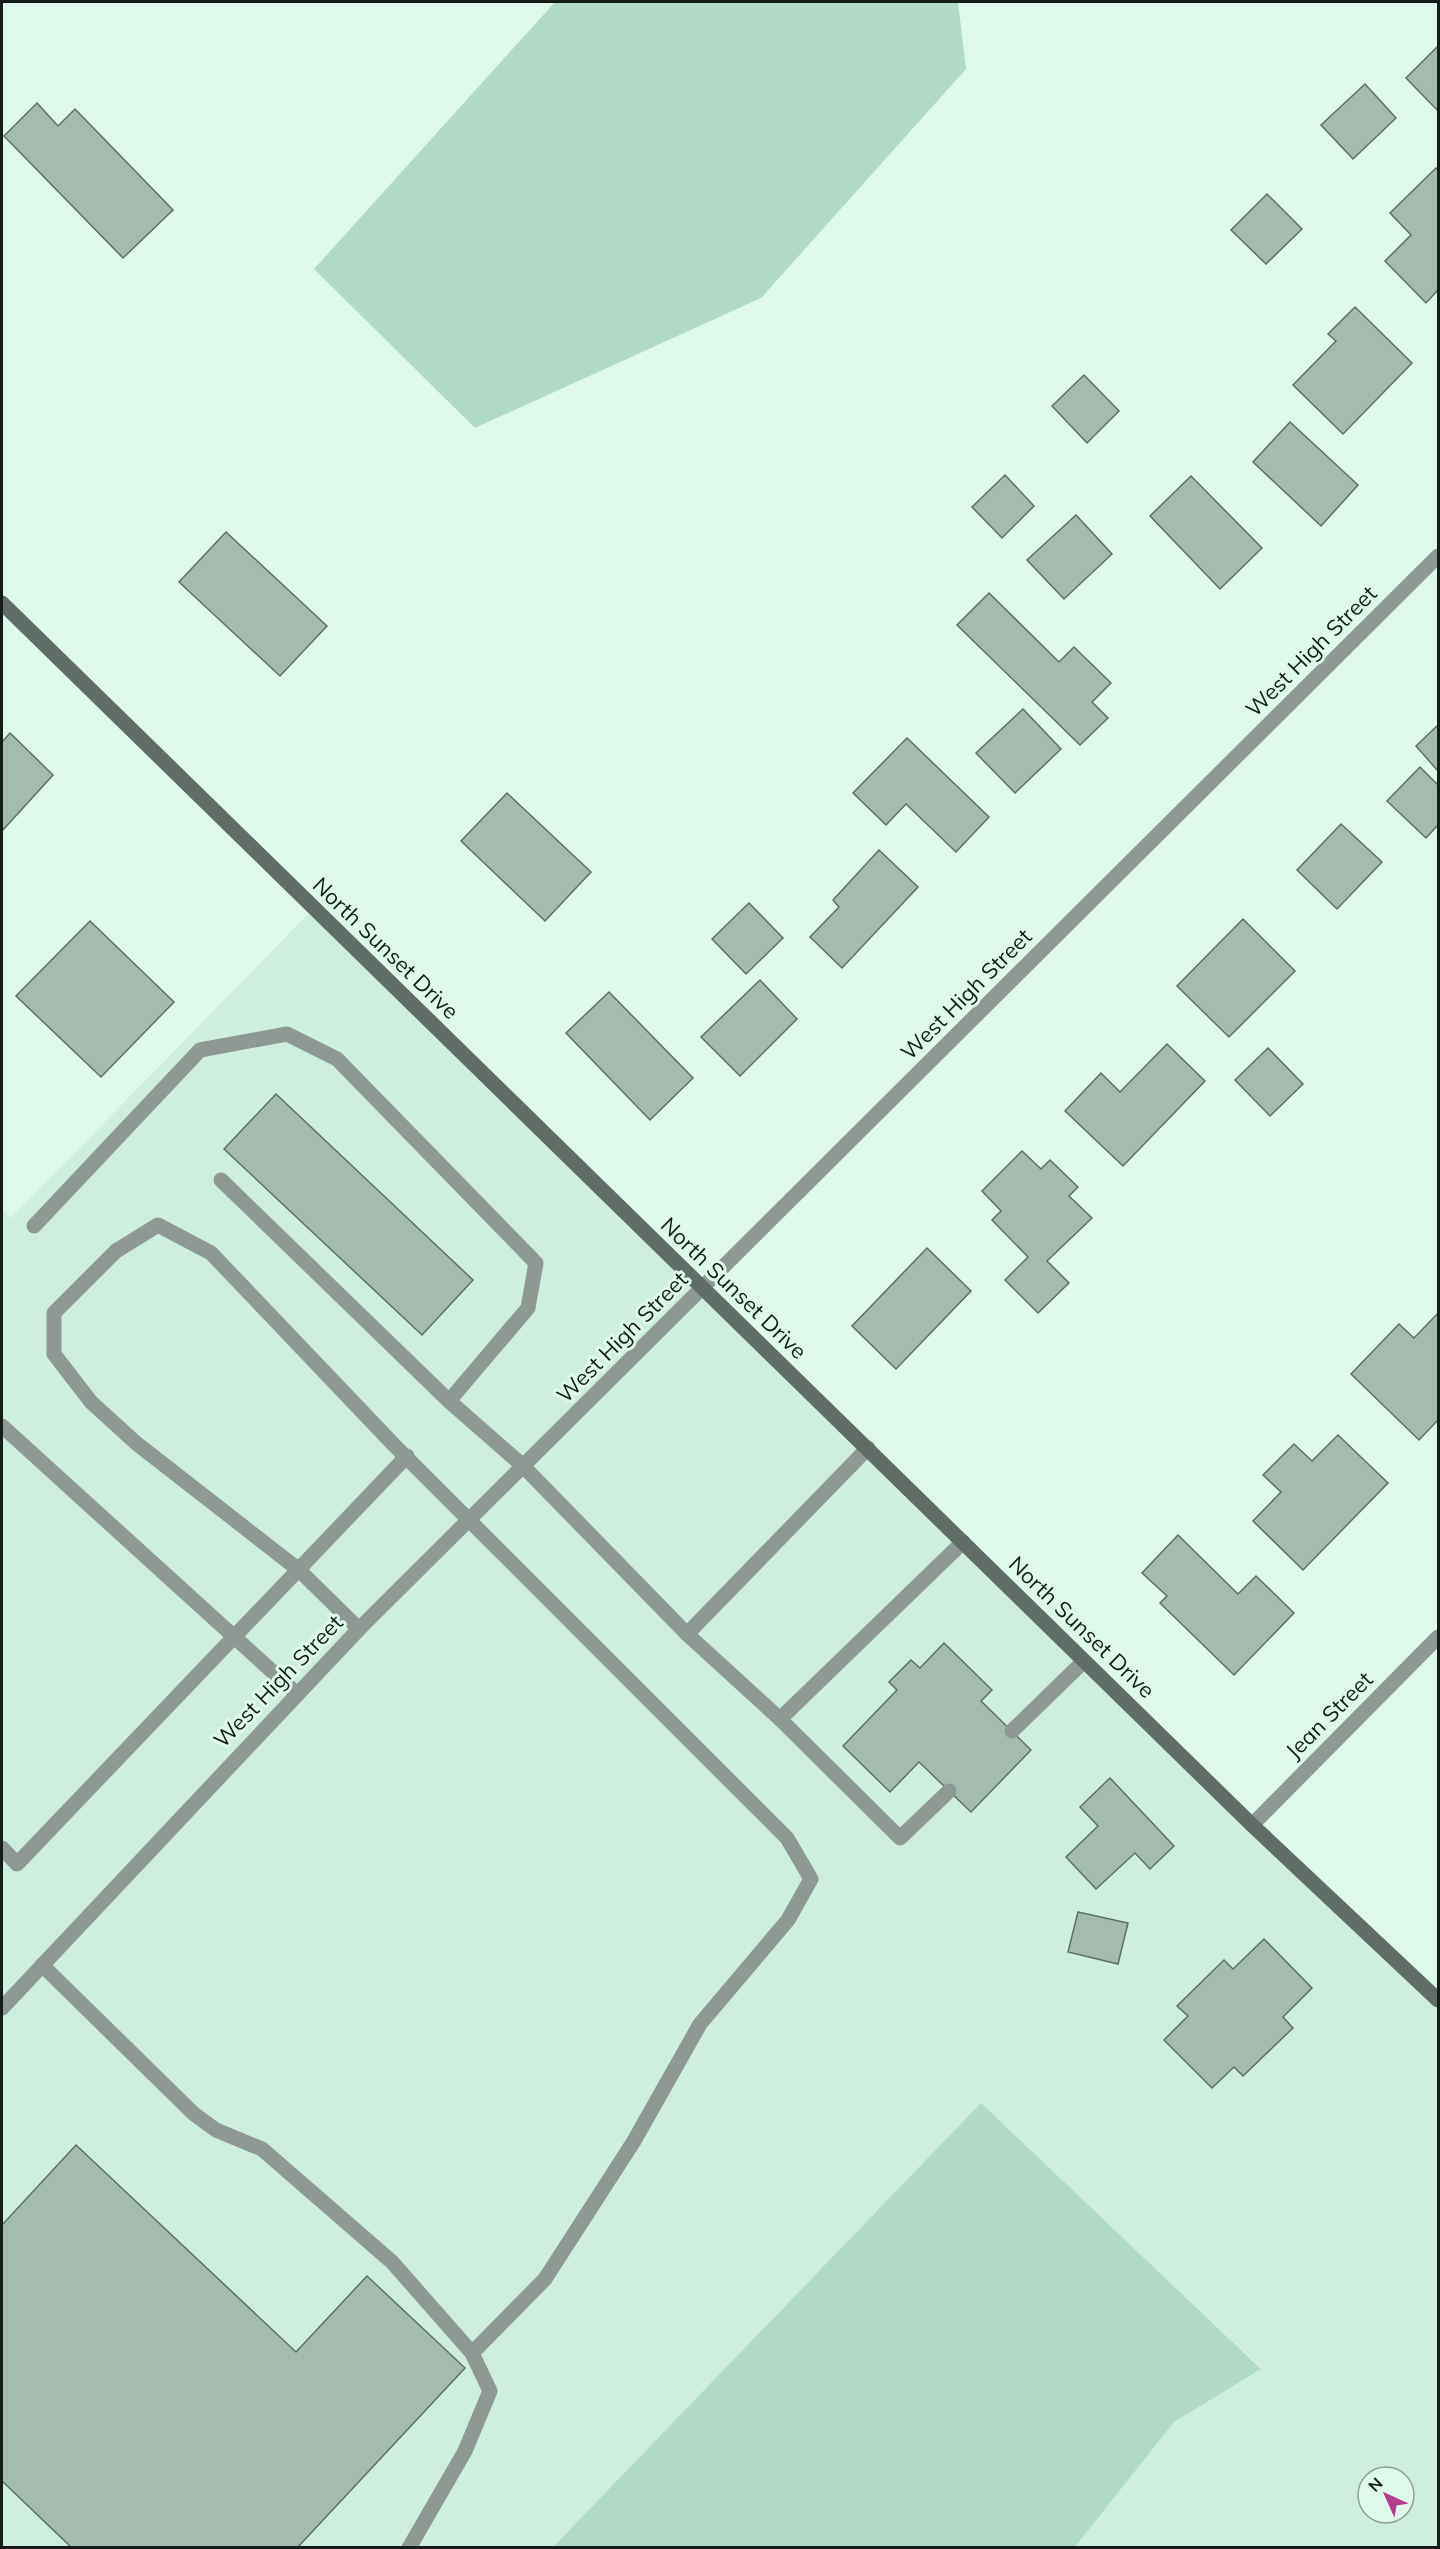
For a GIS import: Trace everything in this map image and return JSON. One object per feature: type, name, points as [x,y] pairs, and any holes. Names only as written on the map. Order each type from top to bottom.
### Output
[{"type":"main road","name":"North Sunset Drive","points":[[2,603],[1252,1825],[1438,2000]]},
{"type":"street","name":"West High Street","points":[[2,2008],[296,1693],[359,1629],[1438,556]]},
{"type":"street","points":[[34,1226],[200,1050],[287,1034],[337,1059],[536,1263],[528,1308],[449,1401]]},
{"type":"street","points":[[221,1180],[449,1401],[523,1466],[687,1634],[780,1719],[900,1838],[949,1791]]},
{"type":"street","points":[[359,1629],[299,1570],[136,1443],[91,1402],[54,1354],[54,1313],[116,1251],[158,1225],[210,1254],[407,1456],[787,1838],[811,1879],[788,1920],[700,2024],[634,2141],[545,2279],[472,2353]]},
{"type":"street","points":[[2,1426],[236,1636],[296,1693]]},
{"type":"street","points":[[687,1634],[868,1448]]},
{"type":"street","points":[[2,1848],[17,1863],[407,1456]]},
{"type":"street","points":[[780,1719],[963,1542]]},
{"type":"street","name":"Jean Street","points":[[1252,1825],[1438,1637]]},
{"type":"street","points":[[1011,1731],[1084,1661]]},
{"type":"street","points":[[42,1965],[194,2114],[216,2130],[262,2149],[392,2262],[472,2353],[490,2391],[465,2451],[409,2547]]},
{"type":"shaded area","points":[[555,2],[958,2],[966,69],[761,298],[475,428],[314,269]]},
{"type":"shaded area","points":[[313,909],[1438,2000],[1438,2547],[1075,2547],[1174,2422],[1261,2368],[981,2104],[553,2547],[2,2547],[2,1209],[11,1218]]},
{"type":"shaded area","points":[[981,2103],[1261,2369],[1174,2422],[1075,2547],[553,2547]]},
{"type":"building","points":[[1438,46],[1438,111],[1406,78]]},
{"type":"building","points":[[1365,84],[1396,118],[1353,159],[1321,125]]},
{"type":"building","points":[[37,103],[58,126],[75,109],[173,210],[123,258],[4,136]]},
{"type":"building","points":[[1436,168],[1438,170],[1438,290],[1426,303],[1385,261],[1411,235],[1390,213]]},
{"type":"building","points":[[1267,194],[1302,229],[1266,264],[1231,230]]},
{"type":"building","points":[[1355,307],[1412,363],[1343,434],[1293,385],[1336,341],[1328,334]]},
{"type":"building","points":[[1084,375],[1119,411],[1087,443],[1052,406]]},
{"type":"building","points":[[1290,422],[1358,485],[1321,526],[1253,462]]},
{"type":"building","points":[[1005,475],[1034,506],[1002,538],[972,507]]},
{"type":"building","points":[[1191,476],[1262,548],[1220,589],[1150,516]]},
{"type":"building","points":[[1076,515],[1112,554],[1064,599],[1027,560]]},
{"type":"building","points":[[226,532],[327,626],[280,676],[179,582]]},
{"type":"building","points":[[989,593],[1059,662],[1074,647],[1111,683],[1092,702],[1108,718],[1080,745],[957,625]]},
{"type":"building","points":[[1023,709],[1061,749],[1015,793],[976,753]]},
{"type":"building","points":[[1438,725],[1438,771],[1416,746]]},
{"type":"building","points":[[10,733],[53,775],[2,831],[2,742]]},
{"type":"building","points":[[907,738],[989,817],[956,852],[906,804],[886,825],[853,793]]},
{"type":"building","points":[[1420,767],[1438,785],[1438,825],[1426,838],[1387,801]]},
{"type":"building","points":[[507,793],[591,872],[545,921],[461,841]]},
{"type":"building","points":[[1341,824],[1382,862],[1337,909],[1297,870]]},
{"type":"building","points":[[879,850],[918,887],[842,968],[810,937],[839,907],[833,900]]},
{"type":"building","points":[[749,903],[783,938],[746,974],[712,939]]},
{"type":"building","points":[[1243,919],[1295,971],[1229,1037],[1177,986]]},
{"type":"building","points":[[90,921],[174,1002],[101,1077],[16,996]]},
{"type":"building","points":[[760,980],[797,1019],[740,1076],[701,1037]]},
{"type":"building","points":[[609,992],[693,1078],[650,1120],[566,1033]]},
{"type":"building","points":[[1167,1044],[1205,1081],[1123,1166],[1065,1111],[1101,1073],[1120,1092]]},
{"type":"building","points":[[1268,1048],[1303,1084],[1270,1116],[1235,1080]]},
{"type":"building","points":[[276,1094],[473,1280],[422,1335],[224,1149]]},
{"type":"building","points":[[1022,1151],[1041,1169],[1050,1160],[1078,1187],[1069,1196],[1092,1218],[1047,1261],[1069,1283],[1038,1313],[1005,1280],[1028,1257],[992,1220],[1001,1211],[982,1191]]},
{"type":"building","points":[[927,1248],[971,1291],[896,1369],[852,1326]]},
{"type":"building","points":[[1438,1313],[1438,1420],[1419,1440],[1351,1374],[1399,1324],[1414,1338]]},
{"type":"building","points":[[1338,1435],[1388,1483],[1303,1570],[1253,1521],[1281,1492],[1263,1475],[1294,1444],[1312,1461]]},
{"type":"building","points":[[1178,1535],[1238,1594],[1256,1576],[1294,1613],[1234,1675],[1160,1603],[1167,1596],[1142,1573]]},
{"type":"building","points":[[944,1643],[992,1690],[981,1701],[1031,1750],[971,1812],[919,1762],[890,1792],[843,1746],[897,1690],[889,1682],[911,1660],[920,1668]]},
{"type":"building","points":[[1110,1778],[1174,1846],[1150,1869],[1135,1853],[1096,1889],[1066,1857],[1098,1826],[1080,1807]]},
{"type":"building","points":[[1078,1912],[1128,1923],[1118,1964],[1068,1952]]},
{"type":"building","points":[[1264,1939],[1312,1988],[1283,2017],[1293,2028],[1243,2076],[1234,2067],[1212,2088],[1164,2040],[1188,2016],[1177,2006],[1224,1960],[1233,1969]]},
{"type":"building","points":[[76,2145],[296,2352],[367,2276],[465,2368],[297,2548],[72,2548],[2,2481],[2,2225]]}]
